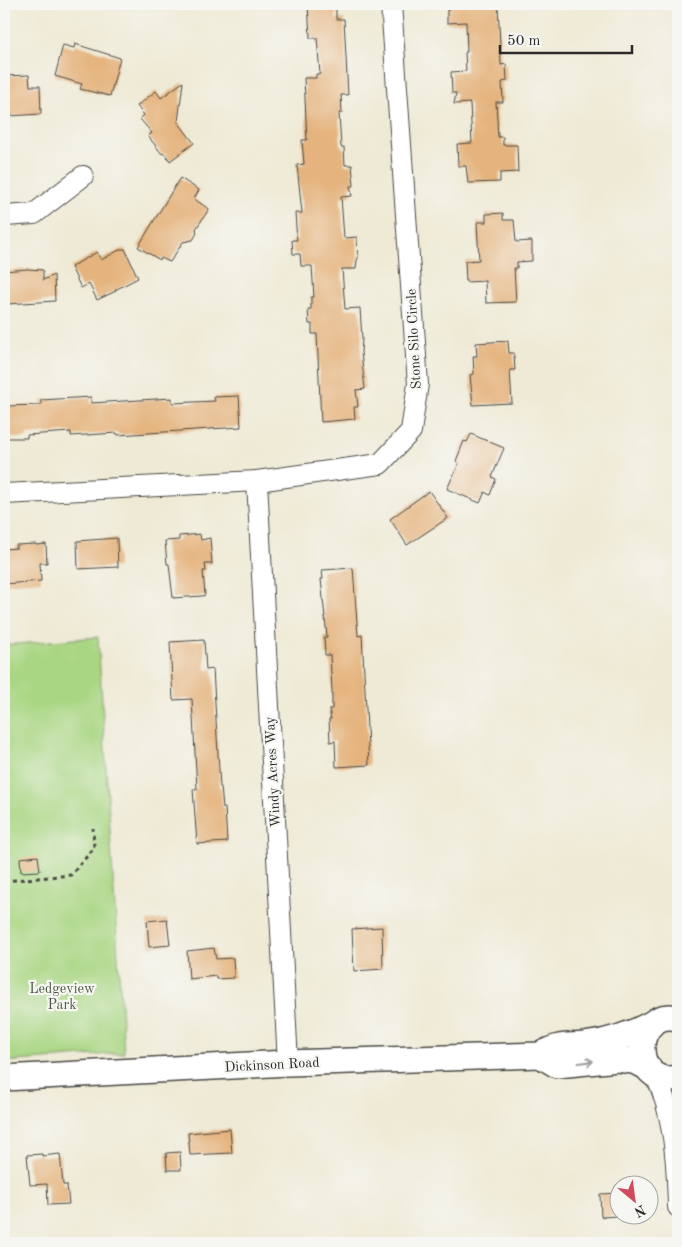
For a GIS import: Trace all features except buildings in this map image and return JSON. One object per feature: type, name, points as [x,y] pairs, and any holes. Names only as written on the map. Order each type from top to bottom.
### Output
[{"type":"street","name":"Stone Silo Circle","points":[[4,494],[257,481],[380,464],[411,431],[418,384],[391,4]]},
{"type":"street","points":[[4,216],[34,214],[83,176]]},
{"type":"street","name":"Windy Acres Way","points":[[257,481],[288,1064]]},
{"type":"street","points":[[667,1020],[645,1034],[641,1048],[642,1058],[660,1073],[678,1165],[678,1207]]},
{"type":"street","name":"Dickinson Road","points":[[4,1078],[540,1054],[556,1046],[585,1045],[626,1036],[667,1020]]},
{"type":"street","name":"Dickinson Road","points":[[540,1054],[557,1065],[618,1059],[633,1061],[660,1073]]},
{"type":"path","points":[[4,881],[71,875],[94,848],[94,828]]},
{"type":"green space","name":"Ledgeview Park","points":[[98,637],[124,1053],[4,1062],[4,645]]}]
